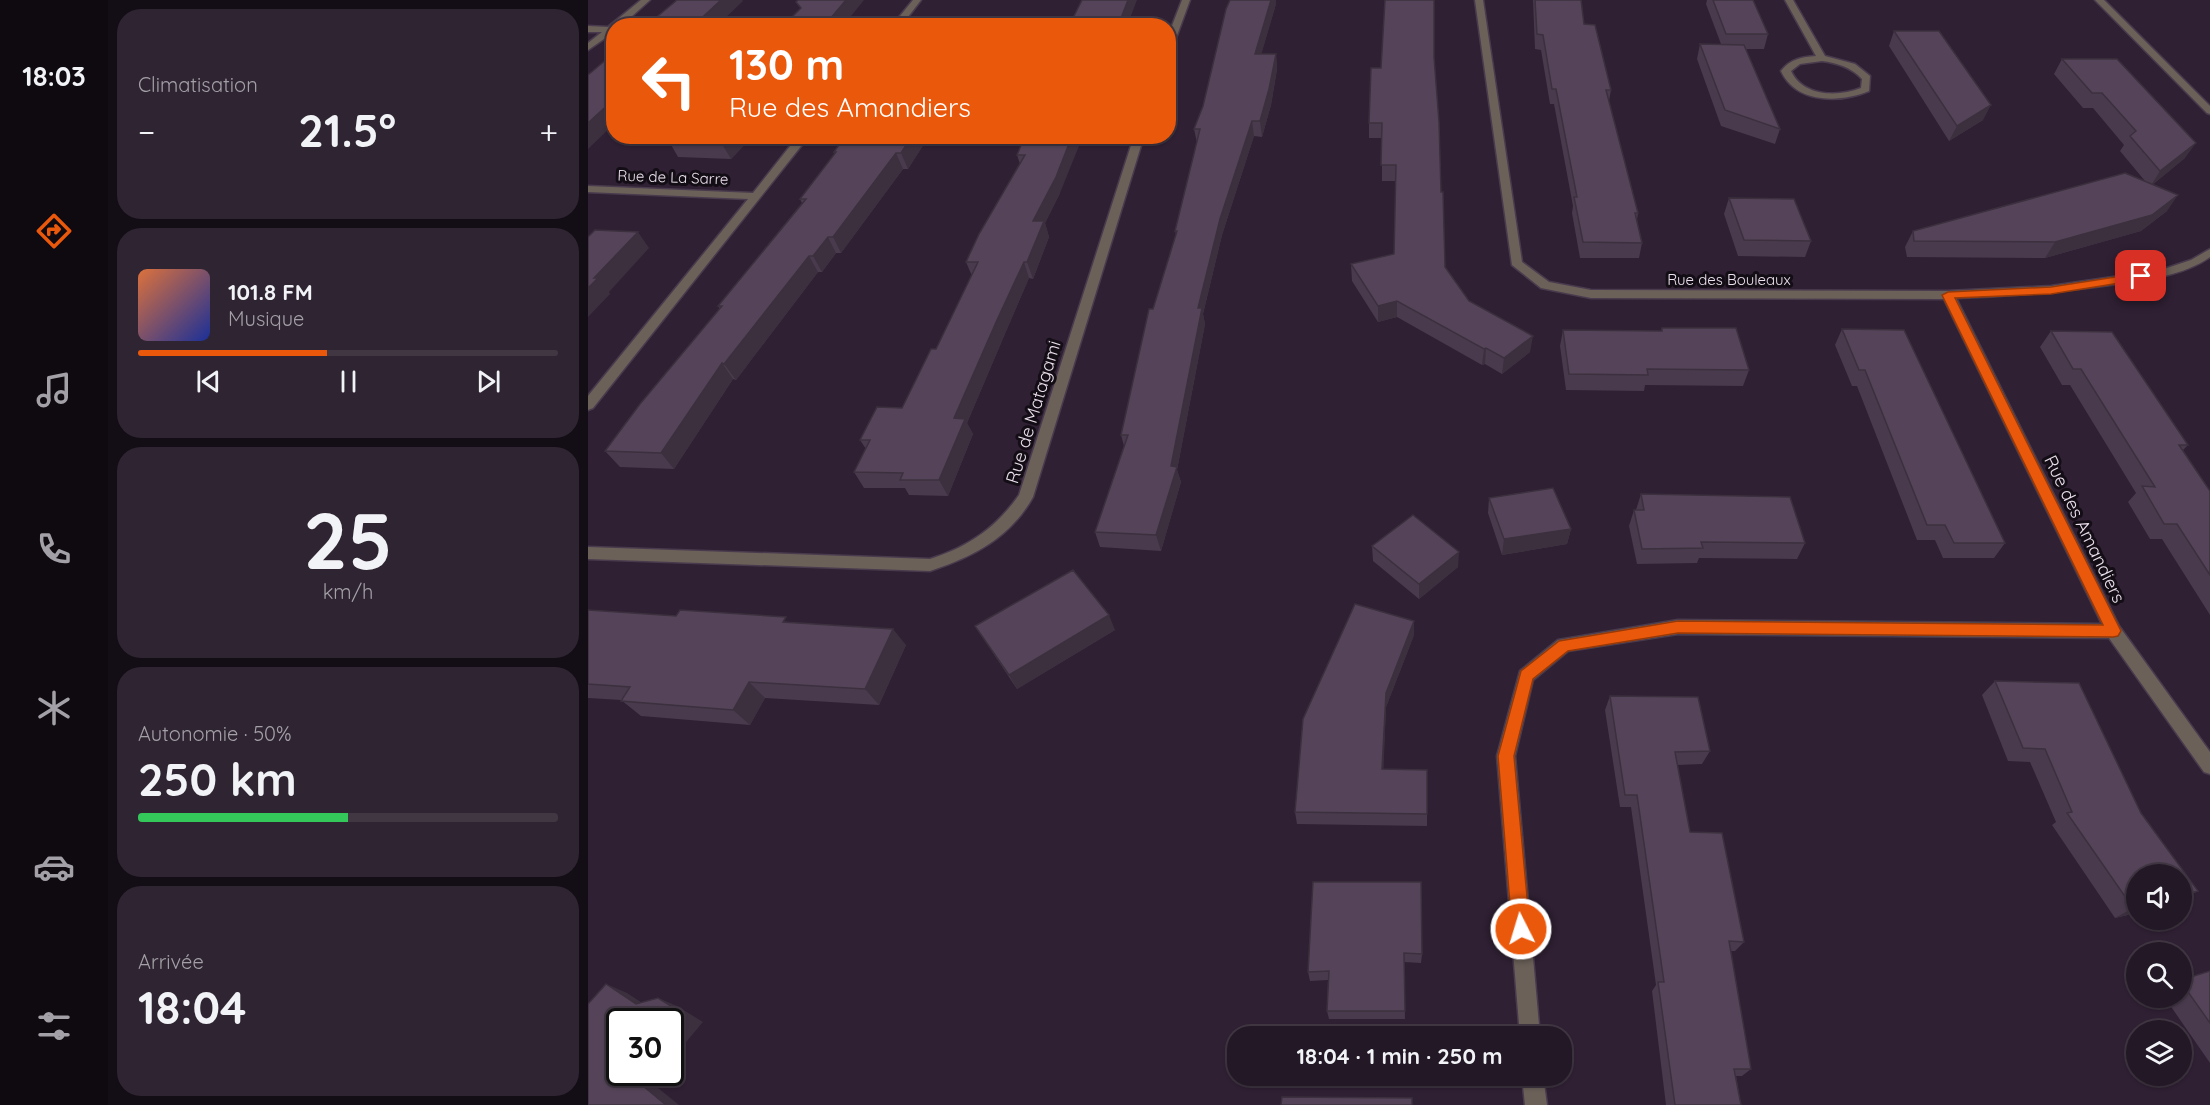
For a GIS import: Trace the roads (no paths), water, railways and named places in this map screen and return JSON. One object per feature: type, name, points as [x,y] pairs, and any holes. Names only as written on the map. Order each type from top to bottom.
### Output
[{"type":"street","points":[[623,18],[646,0]]},
{"type":"street","points":[[902,18],[917,0]]},
{"type":"street","points":[[1176,27],[1186,0]]},
{"type":"street","name":"Rue des Bouleaux","points":[[1479,0],[1516,263],[1545,285],[1591,294],[1948,295],[2051,290],[2163,273],[2195,262],[2210,252]]},
{"type":"street","points":[[1789,0],[1822,58]]},
{"type":"street","points":[[2099,0],[2210,111]]},
{"type":"street","points":[[588,29],[606,28]]},
{"type":"street","points":[[588,47],[606,32]]},
{"type":"street","points":[[1822,58],[1840,61],[1862,72],[1867,78],[1866,89],[1846,96],[1821,95],[1807,92],[1793,84],[1788,78],[1786,71],[1790,65],[1808,59],[1822,58]]},
{"type":"street","points":[[588,405],[798,144]]},
{"type":"street","name":"Rue de Matagami","points":[[588,553],[930,565],[961,556],[988,539],[1011,520],[1026,497],[1136,144]]},
{"type":"street","name":"Rue de La Sarre","points":[[588,189],[756,196]]},
{"type":"street","name":"Rue des Amandiers","points":[[1948,295],[2113,631],[2210,766]]},
{"type":"street","points":[[1529,1026],[1506,756],[1526,676],[1564,645],[1678,627],[2113,631]]},
{"type":"street","points":[[1534,1086],[1536,1105]]}]
